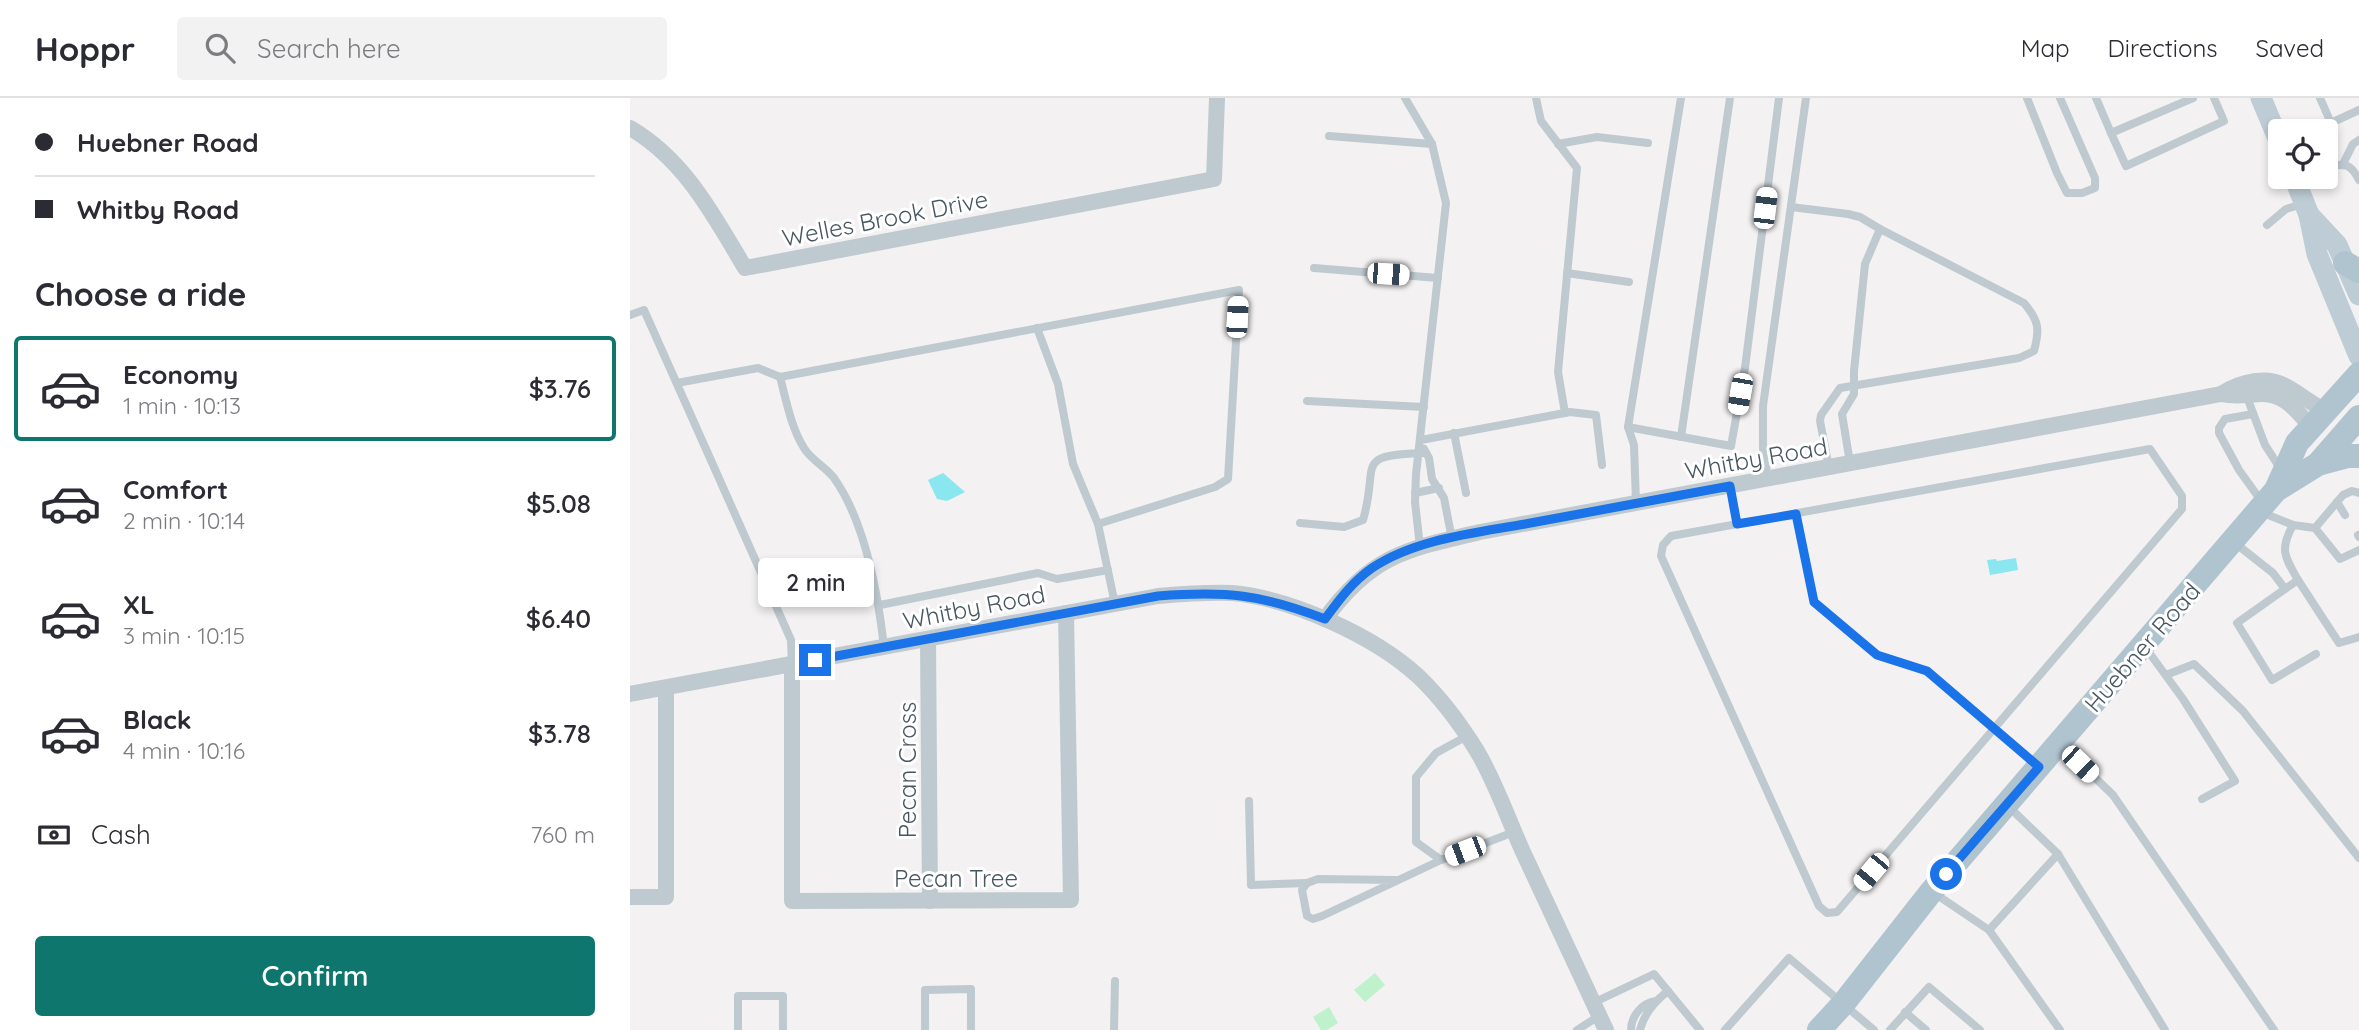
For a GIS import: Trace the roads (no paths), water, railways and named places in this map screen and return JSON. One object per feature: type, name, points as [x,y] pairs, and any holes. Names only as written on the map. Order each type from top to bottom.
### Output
[{"type":"main road","points":[[2261,98],[2270,119]]},
{"type":"main road","points":[[2299,189],[2307,209],[2317,254],[2359,356]]},
{"type":"main road","points":[[2307,209],[2352,267],[2359,295]]},
{"type":"main road","name":"Huebner Road","points":[[1819,1030],[1843,1004],[1931,892],[2271,494],[2297,443],[2359,374]]},
{"type":"main road","name":"Huebner Road","points":[[2271,494],[2318,464],[2359,417]]},
{"type":"main road","points":[[2318,464],[2348,456],[2359,456]]},
{"type":"street","name":"Welles Brook Drive","points":[[630,128],[656,146],[688,179],[746,268],[1214,179],[1217,98]]},
{"type":"street","name":"Whitby Road","points":[[2221,394],[2237,384],[2274,382],[2286,386],[2311,404],[2318,419]]},
{"type":"street","name":"Whitby Road","points":[[1325,619],[1342,595],[1373,568],[1390,558],[1452,539],[2221,394],[2279,397],[2294,408],[2318,419]]},
{"type":"street","name":"Whitby Road","points":[[630,694],[1158,596],[1203,592],[1233,594],[1290,606],[1325,619],[1366,640],[1418,676],[1467,736],[1494,783],[1600,1017]]},
{"type":"street","name":"Pecan Tree","points":[[792,664],[792,901],[1071,900],[1066,613]]},
{"type":"street","name":"Pecan Cross","points":[[928,639],[930,901]]},
{"type":"street","points":[[630,897],[666,897],[666,688]]},
{"type":"lane","points":[[1405,98],[1432,144],[1446,203],[1424,407],[1422,453],[1415,493],[1420,547]]},
{"type":"lane","points":[[1536,98],[1541,121],[1577,168],[1558,372],[1565,413]]},
{"type":"lane","points":[[1636,503],[1634,445],[1628,427],[1681,98]]},
{"type":"lane","points":[[1681,437],[1730,98]]},
{"type":"lane","points":[[1628,427],[1731,446],[1745,368],[1779,98]]},
{"type":"lane","points":[[1768,479],[1763,448],[1763,406],[1807,98]]},
{"type":"lane","points":[[2027,98],[2067,193],[2095,188],[2095,178],[2060,98]]},
{"type":"lane","points":[[2096,98],[2126,166],[2224,121],[2214,98]]},
{"type":"lane","points":[[2111,133],[2193,98]]},
{"type":"lane","points":[[2320,98],[2329,119]]},
{"type":"lane","points":[[2338,120],[2359,110]]},
{"type":"lane","points":[[1329,136],[1432,144]]},
{"type":"lane","points":[[1559,144],[1597,137],[1648,143]]},
{"type":"lane","points":[[2343,164],[2353,144],[2359,140]]},
{"type":"lane","points":[[2338,165],[2343,164],[2354,170],[2359,180]]},
{"type":"lane","points":[[1791,207],[1860,217],[2024,303],[2035,316],[2039,333],[2034,351],[2019,358],[1840,388],[1820,421],[1829,468]]},
{"type":"lane","points":[[2267,225],[2286,209],[2307,209]]},
{"type":"lane","points":[[1850,464],[1842,414],[1854,394],[1866,264],[1880,229]]},
{"type":"lane","points":[[1314,268],[1438,278]]},
{"type":"lane","points":[[1567,273],[1629,282]]},
{"type":"lane","points":[[677,383],[758,368],[779,377],[1238,290],[1228,479],[1215,487],[1098,524]]},
{"type":"lane","points":[[630,315],[645,310],[791,640],[792,664]]},
{"type":"lane","points":[[1037,328],[1059,384],[1073,464],[1098,524],[1115,604]]},
{"type":"lane","points":[[779,377],[804,449],[834,478],[860,528],[880,605],[884,647]]},
{"type":"lane","points":[[2247,397],[2265,445],[2271,494]]},
{"type":"lane","points":[[1307,401],[1424,407]]},
{"type":"lane","points":[[1826,408],[1842,414]]},
{"type":"lane","points":[[1421,440],[1565,413],[1596,415],[1602,465]]},
{"type":"lane","points":[[2253,414],[2225,419],[2219,428],[2219,433],[2239,470],[2271,494],[2293,525],[2315,528],[2340,559],[2359,550]]},
{"type":"lane","points":[[1454,433],[1466,493]]},
{"type":"lane","points":[[2150,449],[2182,496],[2182,509],[1837,912],[1827,913],[1819,906],[1661,556],[1663,545],[1671,536],[1796,514],[2150,449]]},
{"type":"lane","points":[[1422,453],[1432,479],[1444,498],[1452,539]]},
{"type":"lane","points":[[1300,523],[1344,527],[1363,520],[1370,469],[1377,458],[1390,454],[1422,453]]},
{"type":"lane","points":[[1730,486],[1737,524]]},
{"type":"lane","points":[[1415,493],[1439,488]]},
{"type":"lane","points":[[2315,528],[2343,495],[2352,491],[2359,493]]},
{"type":"lane","points":[[2337,502],[2345,514]]},
{"type":"lane","points":[[1796,514],[1814,602],[1877,655],[1927,671],[2039,767]]},
{"type":"lane","points":[[2293,525],[2284,540],[2284,550],[2298,580],[2339,643],[2359,637]]},
{"type":"lane","points":[[2232,541],[2273,573],[2285,589]]},
{"type":"lane","points":[[880,605],[1038,573],[1058,579],[1108,570]]},
{"type":"lane","points":[[2298,580],[2238,624],[2272,680],[2316,654]]},
{"type":"lane","points":[[2144,645],[2235,781],[2202,799]]},
{"type":"lane","points":[[2165,675],[2194,664],[2204,673],[2243,711],[2359,858]]},
{"type":"lane","points":[[1441,860],[1416,842],[1416,777],[1436,753],[1467,736]]},
{"type":"lane","points":[[2059,743],[2113,794],[2274,1030]]},
{"type":"lane","points":[[1249,801],[1251,885],[1307,883],[1318,879],[1397,880]]},
{"type":"lane","points":[[2006,805],[2058,854],[2165,1030]]},
{"type":"lane","points":[[1307,883],[1302,890],[1307,916],[1312,919],[1441,860],[1514,832]]},
{"type":"lane","points":[[1989,930],[2058,854]]},
{"type":"lane","points":[[1931,892],[1989,930],[2060,1030]]},
{"type":"lane","points":[[1726,1030],[1789,958],[1874,1030]]},
{"type":"lane","points":[[1577,1030],[1600,1017],[1654,974],[1700,1030]]},
{"type":"lane","points":[[1114,1030],[1115,981]]},
{"type":"lane","points":[[1890,1030],[1929,987],[1980,1030]]},
{"type":"lane","points":[[925,1030],[925,989],[971,989],[971,1030]]},
{"type":"lane","points":[[1640,1030],[1642,1022],[1656,1001],[1668,991]]},
{"type":"lane","points":[[738,1030],[738,996],[783,996],[783,1030]]},
{"type":"lane","points":[[1631,1030],[1632,1018],[1636,1013],[1650,1002],[1656,1001]]},
{"type":"lane","points":[[1905,1013],[1924,1029]]},
{"type":"water","points":[[943,473],[965,492],[947,501],[937,499],[928,480]]},
{"type":"water","points":[[2016,558],[2018,570],[1990,575],[1987,560]]}]
